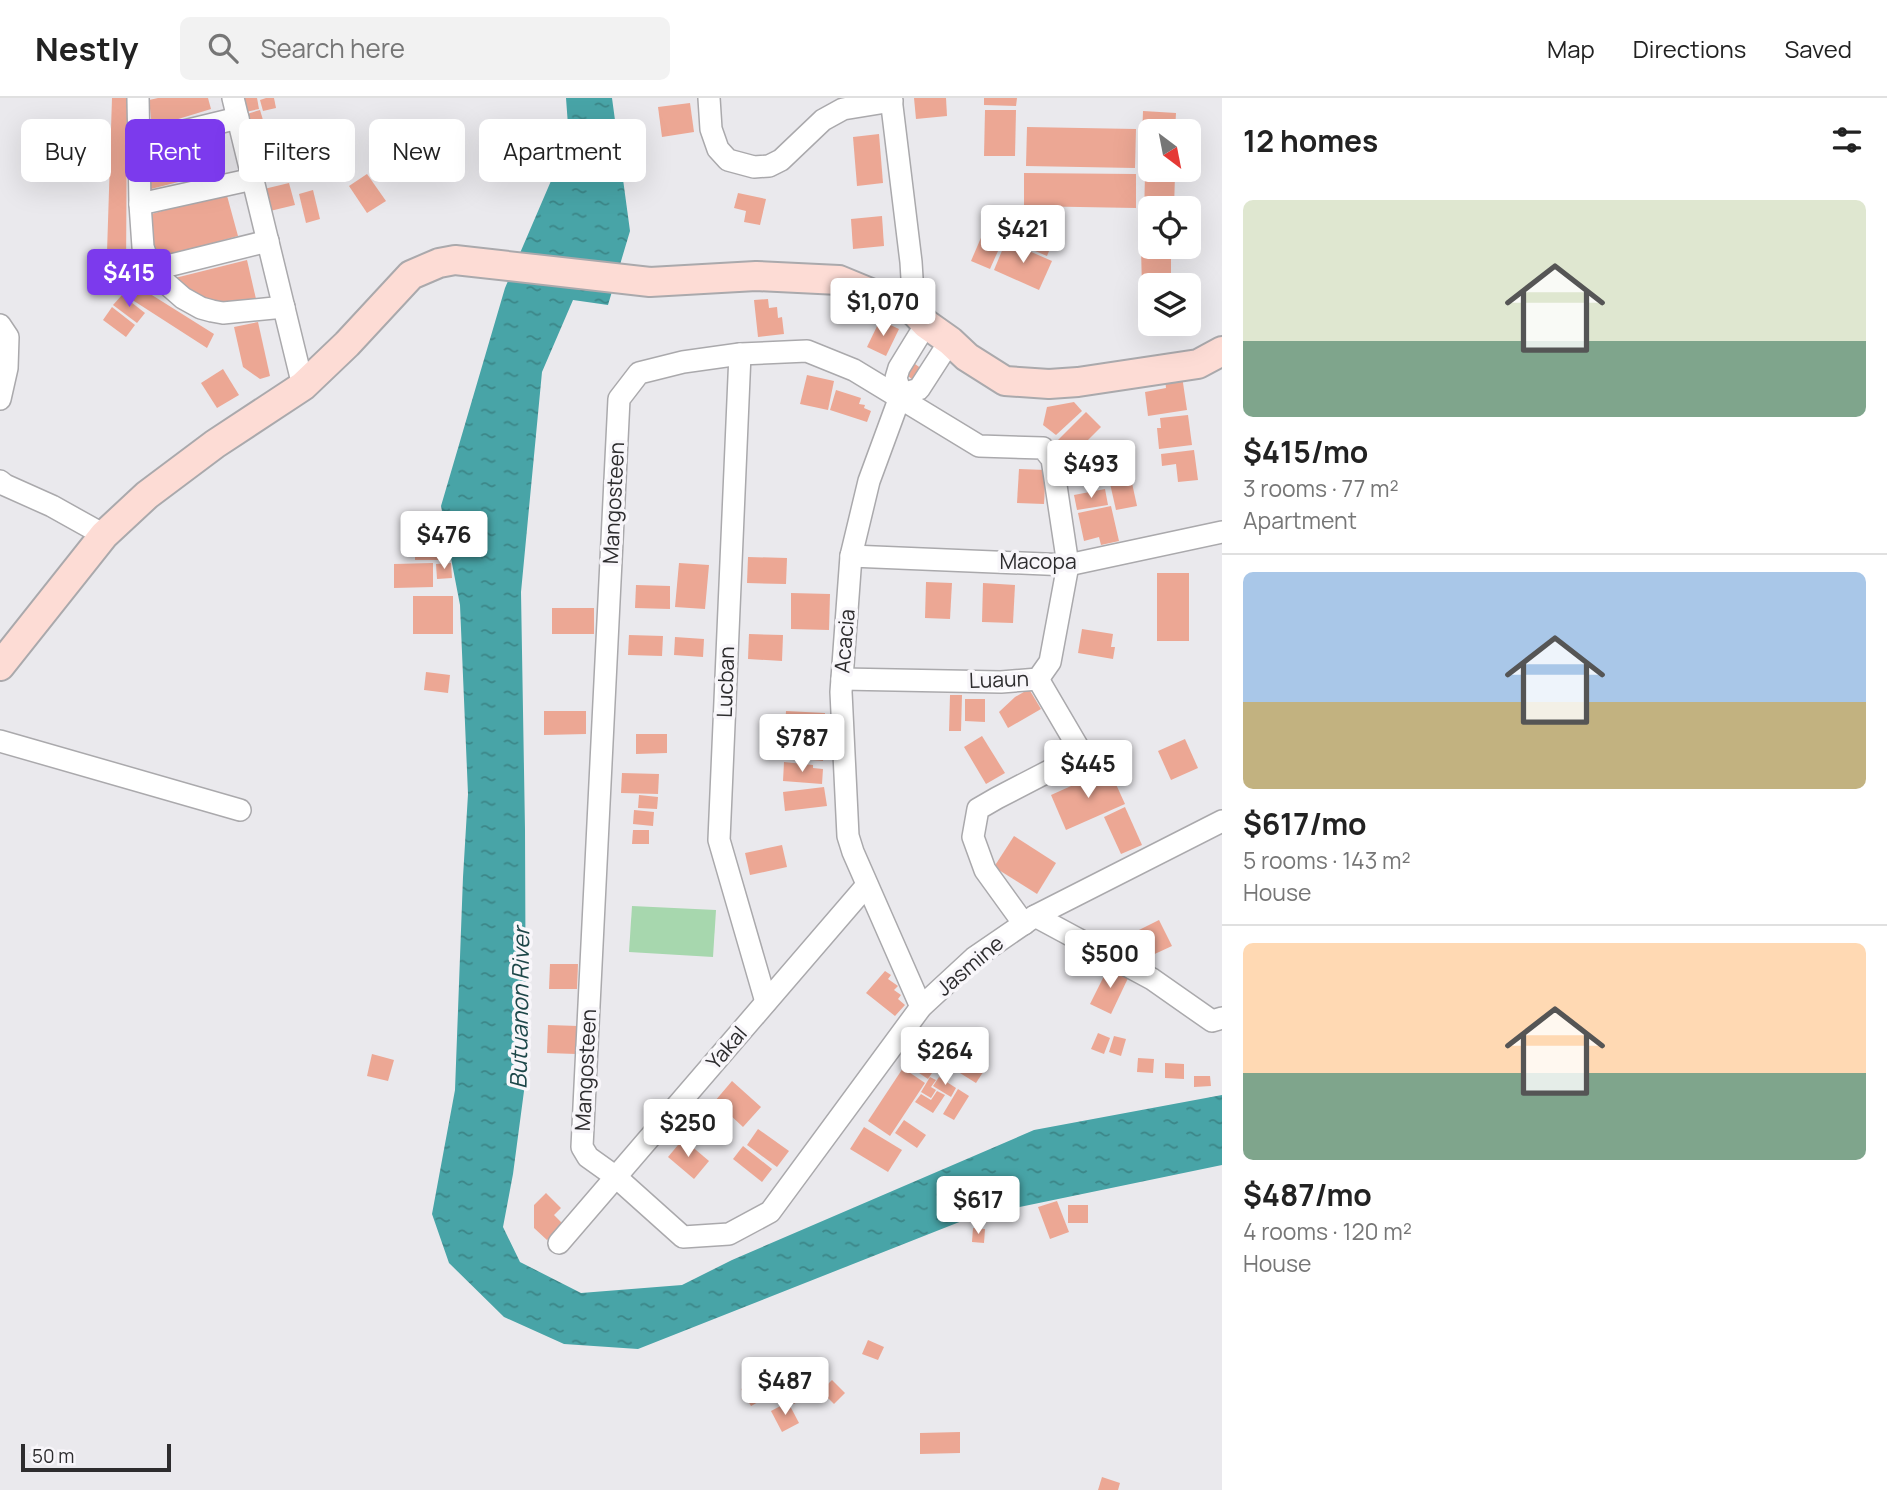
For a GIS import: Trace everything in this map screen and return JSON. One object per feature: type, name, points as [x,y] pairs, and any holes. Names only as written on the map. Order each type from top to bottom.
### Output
[{"type":"street","points":[[138,98],[138,119]]},
{"type":"street","points":[[709,98],[711,129],[718,149],[728,160],[754,167],[769,166],[781,160],[823,120],[843,109],[891,100],[920,318]]},
{"type":"street","points":[[204,119],[235,108]]},
{"type":"street","points":[[140,182],[143,247],[151,270],[183,298],[201,308],[223,313],[284,307]]},
{"type":"street","points":[[140,204],[239,182]]},
{"type":"street","points":[[254,182],[303,386]]},
{"type":"street","points":[[151,270],[268,241]]},
{"type":"street","points":[[0,666],[104,535],[147,495],[197,457],[303,386],[347,344],[411,275],[439,263],[455,260],[650,282],[756,276],[839,280],[920,318],[967,357],[1004,381],[1078,383],[1198,364],[1222,351]]},
{"type":"street","name":"Acacia","points":[[920,318],[896,378],[901,396],[869,481],[851,556],[841,692],[848,836],[852,852],[921,1007]]},
{"type":"street","points":[[0,325],[8,337],[7,368],[0,399]]},
{"type":"street","points":[[901,396],[919,389],[950,341]]},
{"type":"street","name":"Mangosteen","points":[[616,1177],[588,1157],[582,1147],[619,399],[639,373],[683,362],[740,354],[807,351],[854,370],[901,396],[979,446],[1043,448],[1052,459],[1068,565]]},
{"type":"street","name":"Lucban","points":[[740,354],[719,840],[766,1002]]},
{"type":"street","points":[[0,481],[104,535]]},
{"type":"street","name":"Macopa","points":[[851,556],[1068,565],[1222,532]]},
{"type":"street","name":"Luaun","points":[[842,679],[1001,682],[1038,680],[1050,662],[1068,565]]},
{"type":"street","points":[[1038,680],[1082,754],[978,809],[974,837],[985,870],[1029,920],[1152,979],[1212,1021],[1222,1018]]},
{"type":"street","points":[[0,741],[240,810]]},
{"type":"street","name":"Jasmine","points":[[616,1177],[683,1237],[729,1234],[770,1212],[921,1007],[974,958],[1029,920],[1222,821]]},
{"type":"street","name":"Yakal","points":[[559,1243],[867,885]]},
{"type":"green space","points":[[632,906],[716,910],[713,957],[629,952]]},
{"type":"water","points":[[566,98],[612,98],[615,119],[568,119]]},
{"type":"water","name":"Butuanon River","points":[[551,182],[623,182],[630,231],[608,305],[573,300],[542,372],[521,592],[526,1076],[503,1227],[520,1262],[581,1293],[682,1285],[732,1260],[1034,1130],[1222,1095],[1222,1165],[972,1217],[638,1349],[564,1344],[504,1317],[449,1263],[432,1214],[455,1090],[468,794],[460,605],[441,506],[505,288]]},
{"type":"building","points":[[112,98],[127,98],[126,276],[128,280],[214,334],[207,348],[106,283]]},
{"type":"building","points":[[208,98],[211,109],[178,119],[151,119],[149,100]]},
{"type":"building","points":[[238,98],[257,98],[259,109],[241,113]]},
{"type":"building","points":[[274,98],[276,108],[263,111],[260,100]]},
{"type":"building","points":[[914,98],[946,98],[947,116],[916,119]]},
{"type":"building","points":[[984,98],[1017,98],[1016,106],[984,105]]},
{"type":"building","points":[[690,103],[694,132],[662,137],[658,107]]},
{"type":"building","points":[[260,110],[263,119],[248,119],[247,114]]},
{"type":"building","points":[[985,110],[1016,110],[1015,156],[984,156]]},
{"type":"building","points":[[1143,111],[1176,113],[1176,119],[1143,119]]},
{"type":"building","points":[[1027,127],[1136,129],[1135,168],[1026,166]]},
{"type":"building","points":[[879,134],[883,183],[857,186],[853,137]]},
{"type":"building","points":[[1024,173],[1136,174],[1136,208],[1024,206]]},
{"type":"building","points":[[367,174],[369,182],[373,182],[386,201],[367,213],[349,186]]},
{"type":"building","points":[[149,182],[178,182],[151,189]]},
{"type":"building","points":[[1145,182],[1175,182],[1174,196],[1144,196]]},
{"type":"building","points":[[289,183],[295,205],[270,211],[264,189]]},
{"type":"building","points":[[313,190],[320,219],[306,223],[299,194]]},
{"type":"building","points":[[226,192],[238,236],[155,259],[148,215]]},
{"type":"building","points":[[738,193],[766,199],[760,225],[744,222],[746,211],[734,208]]},
{"type":"building","points":[[882,216],[884,246],[853,249],[851,219]]},
{"type":"building","points":[[1015,225],[1053,241],[1047,256],[1009,240]]},
{"type":"building","points":[[983,233],[1002,242],[990,269],[971,261]]},
{"type":"building","points":[[1006,241],[1052,261],[1039,290],[994,270]]},
{"type":"building","points":[[1141,259],[1171,259],[1171,273],[1142,273]]},
{"type":"building","points":[[247,260],[256,299],[214,310],[178,287],[175,278]]},
{"type":"building","points":[[122,295],[145,313],[137,323],[113,305]]},
{"type":"building","points":[[768,299],[769,308],[777,307],[778,318],[782,317],[784,334],[758,337],[754,300]]},
{"type":"building","points":[[112,307],[135,325],[126,337],[103,320]]},
{"type":"building","points":[[880,320],[899,329],[886,356],[867,347]]},
{"type":"building","points":[[258,322],[270,376],[260,379],[243,367],[234,327]]},
{"type":"building","points":[[915,364],[922,369],[914,381],[907,375]]},
{"type":"building","points":[[223,369],[239,395],[217,408],[201,383]]},
{"type":"building","points":[[807,375],[834,381],[828,410],[800,404]]},
{"type":"building","points":[[1182,376],[1187,410],[1148,416],[1145,392],[1166,388],[1165,379]]},
{"type":"building","points":[[836,390],[861,398],[859,404],[865,405],[864,408],[871,411],[867,422],[830,410]]},
{"type":"building","points":[[1074,402],[1082,411],[1056,435],[1043,425],[1047,407]]},
{"type":"building","points":[[1086,412],[1101,427],[1073,455],[1058,440]]},
{"type":"building","points":[[1188,415],[1192,445],[1159,449],[1157,428],[1161,428],[1160,418]]},
{"type":"building","points":[[1194,450],[1198,480],[1178,482],[1176,464],[1162,466],[1161,454]]},
{"type":"building","points":[[1098,451],[1105,479],[1078,486],[1071,457]]},
{"type":"building","points":[[1019,469],[1046,470],[1044,504],[1017,503]]},
{"type":"building","points":[[1130,474],[1137,506],[1116,510],[1109,479]]},
{"type":"building","points":[[1105,489],[1108,505],[1077,510],[1074,495]]},
{"type":"building","points":[[1111,506],[1119,541],[1101,545],[1099,537],[1084,541],[1078,513]]},
{"type":"building","points":[[415,548],[445,548],[445,560],[415,560]]},
{"type":"building","points":[[748,557],[787,558],[786,584],[747,583]]},
{"type":"building","points":[[433,563],[433,587],[394,588],[394,564]]},
{"type":"building","points":[[451,563],[452,578],[437,579],[436,564]]},
{"type":"building","points":[[679,563],[709,565],[705,609],[675,607]]},
{"type":"building","points":[[1157,573],[1189,573],[1189,641],[1157,641]]},
{"type":"building","points":[[926,582],[952,583],[950,619],[925,618]]},
{"type":"building","points":[[983,583],[1015,585],[1013,623],[982,622]]},
{"type":"building","points":[[636,585],[670,586],[670,609],[635,608]]},
{"type":"building","points":[[791,593],[830,594],[829,630],[791,629]]},
{"type":"building","points":[[413,596],[453,596],[453,634],[413,634]]},
{"type":"building","points":[[552,608],[594,608],[594,634],[552,634]]},
{"type":"building","points":[[1082,629],[1113,634],[1113,659],[1078,653]]},
{"type":"building","points":[[749,634],[783,635],[782,661],[748,659]]},
{"type":"building","points":[[629,635],[663,636],[662,656],[628,655]]},
{"type":"building","points":[[675,637],[704,639],[703,657],[674,655]]},
{"type":"building","points":[[426,672],[450,675],[448,693],[424,690]]},
{"type":"building","points":[[1029,689],[1041,709],[1008,728],[999,712],[1015,697]]},
{"type":"building","points":[[950,695],[962,695],[961,731],[949,731]]},
{"type":"building","points":[[965,699],[985,699],[985,722],[965,721]]},
{"type":"building","points":[[544,711],[586,711],[586,734],[544,735]]},
{"type":"building","points":[[786,711],[825,713],[824,732],[785,730]]},
{"type":"building","points":[[636,734],[667,734],[667,753],[636,754]]},
{"type":"building","points":[[788,736],[825,739],[823,761],[786,758]]},
{"type":"building","points":[[982,736],[1005,773],[986,784],[964,747]]},
{"type":"building","points":[[1185,739],[1198,768],[1171,780],[1158,751]]},
{"type":"building","points":[[784,762],[813,765],[813,768],[823,769],[822,784],[783,781]]},
{"type":"building","points":[[1109,769],[1125,804],[1066,830],[1051,795]]},
{"type":"building","points":[[622,773],[659,774],[658,794],[621,793]]},
{"type":"building","points":[[824,787],[827,806],[785,811],[783,792]]},
{"type":"building","points":[[639,795],[658,797],[657,809],[638,808]]},
{"type":"building","points":[[1125,807],[1142,845],[1121,854],[1104,817]]},
{"type":"building","points":[[634,810],[654,812],[653,826],[633,824]]},
{"type":"building","points":[[633,830],[649,830],[649,844],[632,844]]},
{"type":"building","points":[[1014,836],[1056,863],[1037,894],[994,867]]},
{"type":"building","points":[[782,845],[787,867],[750,875],[745,853]]},
{"type":"building","points":[[1159,920],[1172,946],[1146,958],[1133,933]]},
{"type":"building","points":[[550,964],[578,964],[577,989],[549,989]]},
{"type":"building","points":[[1109,966],[1129,976],[1111,1014],[1090,1004]]},
{"type":"building","points":[[885,971],[891,975],[888,979],[898,986],[894,990],[901,995],[898,999],[905,1005],[895,1016],[866,993]]},
{"type":"building","points":[[548,1025],[578,1026],[576,1054],[547,1053]]},
{"type":"building","points":[[934,1033],[987,1066],[976,1083],[923,1050]]},
{"type":"building","points":[[1098,1033],[1110,1038],[1104,1054],[1091,1049]]},
{"type":"building","points":[[1114,1036],[1126,1039],[1121,1056],[1109,1052]]},
{"type":"building","points":[[917,1050],[938,1064],[928,1079],[907,1065]]},
{"type":"building","points":[[372,1054],[394,1060],[388,1081],[367,1076]]},
{"type":"building","points":[[1138,1058],[1154,1059],[1153,1073],[1137,1072]]},
{"type":"building","points":[[1165,1063],[1184,1064],[1184,1079],[1165,1078]]},
{"type":"building","points":[[903,1068],[925,1083],[890,1136],[868,1121]]},
{"type":"building","points":[[1194,1076],[1210,1076],[1211,1086],[1194,1087]]},
{"type":"building","points":[[930,1077],[936,1080],[931,1087],[936,1090],[931,1098],[921,1092]]},
{"type":"building","points":[[939,1077],[956,1088],[951,1097],[933,1086]]},
{"type":"building","points":[[732,1081],[761,1107],[743,1127],[715,1101]]},
{"type":"building","points":[[958,1089],[969,1096],[954,1120],[943,1114]]},
{"type":"building","points":[[937,1091],[945,1095],[933,1113],[915,1102],[921,1094],[931,1100]]},
{"type":"building","points":[[904,1120],[926,1135],[917,1148],[895,1133]]},
{"type":"building","points":[[864,1127],[902,1150],[888,1172],[850,1149]]},
{"type":"building","points":[[758,1129],[789,1151],[777,1167],[747,1145]]},
{"type":"building","points":[[683,1139],[709,1161],[694,1179],[668,1157]]},
{"type":"building","points":[[743,1146],[772,1169],[762,1182],[733,1159]]},
{"type":"building","points":[[546,1193],[561,1208],[554,1215],[563,1224],[547,1240],[534,1228],[534,1205]]},
{"type":"building","points":[[1057,1201],[1069,1232],[1050,1239],[1038,1207]]},
{"type":"building","points":[[1068,1205],[1088,1205],[1088,1223],[1068,1223]]},
{"type":"building","points":[[973,1228],[985,1229],[984,1243],[972,1242]]},
{"type":"building","points":[[868,1340],[884,1347],[878,1360],[862,1354]]},
{"type":"building","points":[[795,1367],[811,1393],[794,1404],[777,1378]]},
{"type":"building","points":[[757,1380],[767,1397],[751,1406],[741,1389]]},
{"type":"building","points":[[832,1380],[845,1393],[834,1404],[821,1391]]},
{"type":"building","points":[[788,1402],[799,1423],[782,1432],[771,1411]]},
{"type":"building","points":[[960,1432],[960,1453],[920,1454],[920,1433]]},
{"type":"building","points":[[1102,1477],[1120,1483],[1118,1490],[1098,1490]]}]
